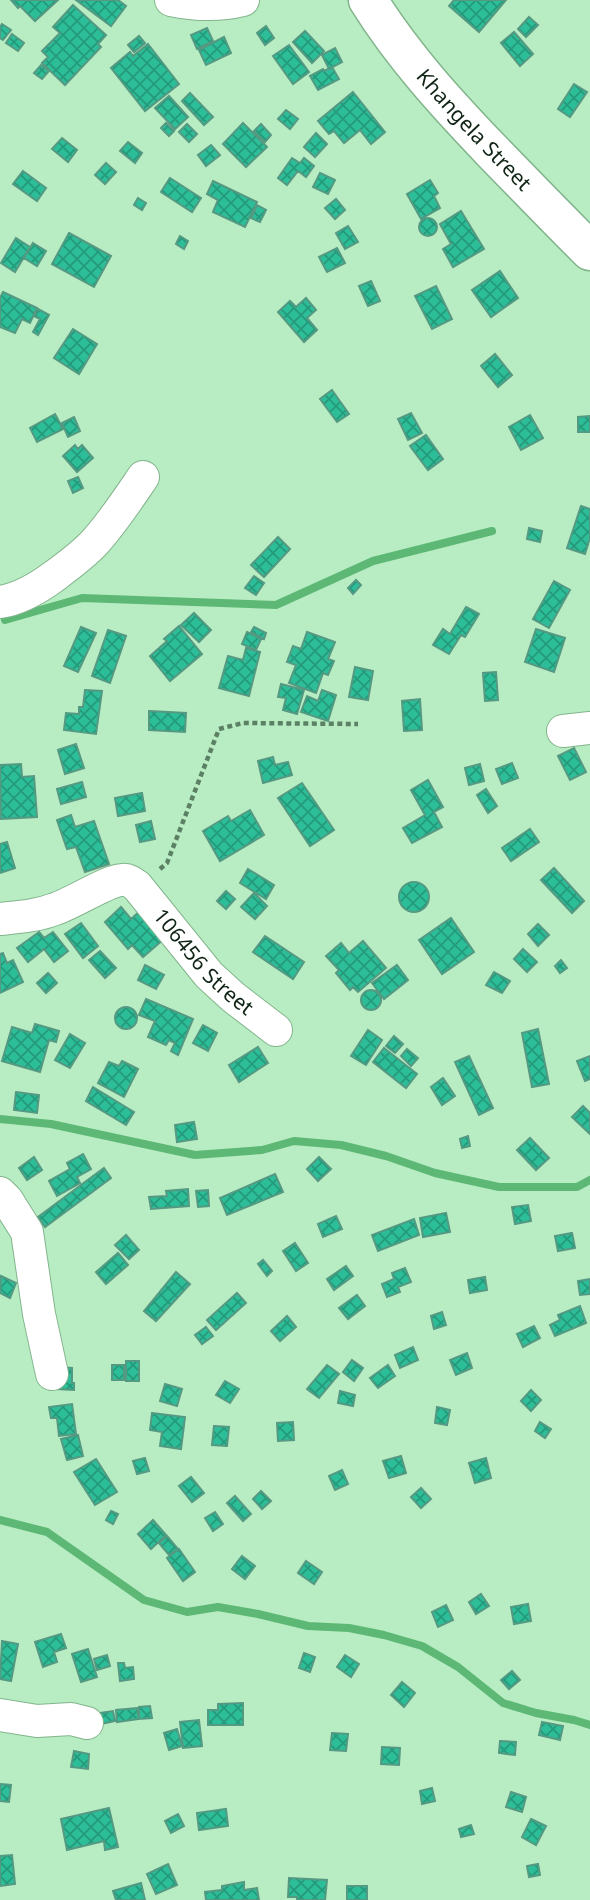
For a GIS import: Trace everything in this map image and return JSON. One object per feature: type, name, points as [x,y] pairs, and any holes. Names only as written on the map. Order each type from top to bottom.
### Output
[{"type":"street","points":[[171,0],[188,4],[222,5],[243,0]]},
{"type":"street","name":"Khangela Street","points":[[368,0],[410,61],[440,97],[590,251]]},
{"type":"street","points":[[0,602],[20,597],[44,584],[70,564],[94,543],[143,477]]},
{"type":"street","points":[[0,919],[34,916],[57,909],[121,879],[131,881],[137,886]]},
{"type":"street","name":"106456 Street","points":[[137,886],[209,975],[276,1030]]},
{"type":"street","points":[[0,1194],[7,1200],[27,1233],[39,1314],[52,1374]]},
{"type":"street","points":[[0,1715],[37,1721],[71,1719],[87,1723]]},
{"type":"path","name":"106456 Street","points":[[137,886],[167,863],[219,729],[243,723],[358,724]]},
{"type":"building","points":[[11,0],[58,0],[35,21]]},
{"type":"building","points":[[76,0],[118,0],[126,6],[111,26]]},
{"type":"building","points":[[454,0],[506,0],[479,32],[449,6]]},
{"type":"building","points":[[73,5],[106,35],[98,44],[101,47],[65,85],[42,63],[48,57],[42,51],[60,33],[53,27]]},
{"type":"building","points":[[529,17],[538,25],[526,37],[518,29]]},
{"type":"building","points":[[2,24],[11,30],[3,40],[0,38]]},
{"type":"building","points":[[266,26],[274,38],[265,45],[257,33]]},
{"type":"building","points":[[207,28],[213,41],[197,49],[191,35]]},
{"type":"building","points":[[305,31],[324,51],[312,63],[293,42]]},
{"type":"building","points":[[514,32],[533,54],[520,66],[501,43]]},
{"type":"building","points":[[12,34],[24,43],[18,51],[6,43]]},
{"type":"building","points":[[139,36],[145,43],[134,52],[128,45]]},
{"type":"building","points":[[224,37],[231,53],[206,65],[199,50]]},
{"type":"building","points":[[148,44],[179,84],[145,111],[111,68],[130,52],[133,56]]},
{"type":"building","points":[[289,45],[309,72],[293,84],[273,56]]},
{"type":"building","points":[[335,48],[342,62],[329,69],[322,55]]},
{"type":"building","points":[[41,65],[49,71],[42,79],[34,73]]},
{"type":"building","points":[[332,67],[339,79],[318,90],[310,76]]},
{"type":"building","points":[[574,84],[587,92],[570,117],[558,109]]},
{"type":"building","points":[[353,92],[385,132],[371,144],[360,130],[344,143],[334,131],[329,134],[318,121]]},
{"type":"building","points":[[190,93],[213,117],[204,125],[182,101]]},
{"type":"building","points":[[169,96],[188,117],[175,129],[155,108]]},
{"type":"building","points":[[286,110],[298,119],[290,129],[278,119]]},
{"type":"building","points":[[166,123],[174,131],[169,136],[161,128]]},
{"type":"building","points":[[243,123],[267,147],[246,167],[223,144]]},
{"type":"building","points":[[187,124],[197,134],[189,142],[179,132]]},
{"type":"building","points":[[261,124],[271,135],[265,142],[254,131]]},
{"type":"building","points":[[316,133],[327,144],[315,157],[304,147]]},
{"type":"building","points":[[62,138],[77,150],[68,162],[52,149]]},
{"type":"building","points":[[128,142],[142,153],[135,163],[120,151]]},
{"type":"building","points":[[211,145],[220,155],[206,166],[198,155]]},
{"type":"building","points":[[292,158],[300,163],[304,158],[314,166],[306,177],[298,171],[287,185],[278,178]]},
{"type":"building","points":[[106,163],[116,172],[105,184],[95,175]]},
{"type":"building","points":[[23,171],[46,188],[37,201],[13,184]]},
{"type":"building","points":[[320,173],[335,180],[328,194],[313,187]]},
{"type":"building","points":[[170,178],[201,198],[192,212],[161,192]]},
{"type":"building","points":[[430,180],[438,193],[434,196],[440,208],[421,219],[407,194]]},
{"type":"building","points":[[213,181],[257,202],[245,227],[213,212],[218,200],[207,194]]},
{"type":"building","points":[[138,198],[146,203],[142,210],[134,205]]},
{"type":"building","points":[[336,199],[345,210],[335,219],[325,208]]},
{"type":"building","points":[[257,205],[266,210],[260,222],[251,218]]},
{"type":"building","points":[[461,211],[484,249],[453,267],[443,249],[451,244],[440,224]]},
{"type":"building","points":[[428,218],[434,221],[437,227],[434,233],[428,236],[422,233],[419,227],[422,221]]},
{"type":"building","points":[[348,226],[358,242],[345,249],[336,233]]},
{"type":"building","points":[[69,233],[111,256],[94,287],[52,264]]},
{"type":"building","points":[[180,236],[188,241],[184,249],[176,244]]},
{"type":"building","points":[[16,238],[30,247],[15,272],[1,263]]},
{"type":"building","points":[[33,243],[46,251],[37,266],[24,258]]},
{"type":"building","points":[[337,248],[345,263],[327,272],[319,257]]},
{"type":"building","points":[[500,271],[518,298],[491,317],[472,290]]},
{"type":"building","points":[[371,281],[380,301],[368,306],[359,286]]},
{"type":"building","points":[[436,286],[452,319],[432,329],[415,296]]},
{"type":"building","points":[[3,292],[37,308],[30,323],[22,319],[15,333],[0,327],[0,298]]},
{"type":"building","points":[[306,298],[316,310],[307,318],[317,330],[304,342],[278,312],[290,301],[296,307]]},
{"type":"building","points":[[38,309],[49,315],[38,335],[33,332],[40,319],[34,316]]},
{"type":"building","points":[[73,329],[97,344],[79,374],[54,358]]},
{"type":"building","points":[[495,354],[512,375],[498,387],[481,366]]},
{"type":"building","points":[[332,390],[349,414],[337,422],[320,399]]},
{"type":"building","points":[[411,413],[422,433],[408,440],[398,419]]},
{"type":"building","points":[[55,414],[63,429],[37,442],[30,428]]},
{"type":"building","points":[[530,415],[543,438],[521,450],[509,427]]},
{"type":"building","points":[[590,416],[590,432],[578,432],[578,417]]},
{"type":"building","points":[[74,417],[80,431],[68,437],[62,423]]},
{"type":"building","points":[[426,435],[443,459],[428,470],[410,446]]},
{"type":"building","points":[[75,445],[78,449],[82,445],[93,458],[77,472],[63,456]]},
{"type":"building","points":[[78,477],[83,488],[73,493],[68,481]]},
{"type":"building","points":[[581,506],[590,509],[590,538],[585,554],[567,548]]},
{"type":"building","points":[[529,528],[542,531],[540,542],[527,539]]},
{"type":"building","points":[[278,537],[290,549],[264,577],[251,565]]},
{"type":"building","points":[[254,576],[264,583],[256,595],[245,588]]},
{"type":"building","points":[[356,580],[361,585],[353,594],[348,588]]},
{"type":"building","points":[[554,581],[570,590],[549,628],[533,619]]},
{"type":"building","points":[[466,607],[479,614],[465,637],[461,635],[449,654],[433,645],[443,629],[450,634]]},
{"type":"building","points":[[194,613],[211,630],[199,642],[181,625]]},
{"type":"building","points":[[179,626],[202,654],[170,681],[150,656]]},
{"type":"building","points":[[81,627],[96,633],[78,672],[64,666]]},
{"type":"building","points":[[254,627],[266,633],[264,639],[251,632]]},
{"type":"building","points":[[536,629],[565,638],[554,672],[525,662]]},
{"type":"building","points":[[108,630],[126,636],[110,683],[92,676]]},
{"type":"building","points":[[247,632],[261,639],[256,650],[242,644]]},
{"type":"building","points":[[307,632],[335,642],[328,659],[334,661],[328,675],[323,673],[316,693],[289,683],[296,665],[287,662],[293,646],[301,649]]},
{"type":"building","points":[[246,648],[260,652],[249,696],[219,688],[228,656],[243,660]]},
{"type":"building","points":[[355,667],[373,671],[368,700],[349,697]]},
{"type":"building","points":[[496,672],[498,700],[485,701],[483,673]]},
{"type":"building","points":[[281,684],[304,690],[297,714],[283,710],[286,698],[278,697]]},
{"type":"building","points":[[85,690],[102,691],[96,734],[64,730],[66,713],[79,714],[79,707],[83,707]]},
{"type":"building","points":[[322,690],[336,695],[328,721],[301,712],[307,696],[318,701]]},
{"type":"building","points":[[420,699],[422,730],[404,731],[402,701]]},
{"type":"building","points":[[149,711],[186,713],[185,732],[149,730]]},
{"type":"building","points":[[76,744],[84,768],[65,774],[58,750]]},
{"type":"building","points":[[574,748],[586,772],[570,780],[558,756]]},
{"type":"building","points":[[273,757],[275,765],[288,762],[292,775],[263,783],[258,761]]},
{"type":"building","points":[[512,763],[518,778],[502,784],[496,769]]},
{"type":"building","points":[[21,764],[22,777],[34,776],[37,817],[1,819],[0,765]]},
{"type":"building","points":[[480,764],[484,781],[469,785],[465,768]]},
{"type":"building","points":[[428,780],[443,807],[434,812],[442,827],[412,843],[403,828],[425,815],[411,790]]},
{"type":"building","points":[[82,782],[86,797],[61,804],[57,789]]},
{"type":"building","points":[[302,783],[334,830],[310,846],[278,798]]},
{"type":"building","points":[[486,789],[497,806],[488,813],[477,795]]},
{"type":"building","points":[[142,793],[145,811],[118,816],[115,798]]},
{"type":"building","points":[[250,810],[264,835],[220,861],[203,831],[228,816],[231,821]]},
{"type":"building","points":[[71,815],[75,827],[94,821],[109,864],[85,872],[76,847],[67,849],[57,820]]},
{"type":"building","points":[[151,821],[155,839],[140,842],[136,825]]},
{"type":"building","points":[[530,829],[539,842],[511,861],[502,848]]},
{"type":"building","points":[[7,842],[15,868],[0,873],[0,844]]},
{"type":"building","points":[[554,868],[584,901],[572,913],[541,880]]},
{"type":"building","points":[[248,869],[274,885],[266,899],[240,883]]},
{"type":"building","points":[[414,882],[425,886],[429,897],[425,908],[414,912],[403,908],[399,897],[403,886]]},
{"type":"building","points":[[226,891],[235,899],[226,909],[217,901]]},
{"type":"building","points":[[254,893],[267,906],[255,919],[241,907]]},
{"type":"building","points":[[121,907],[131,919],[140,911],[164,939],[143,957],[132,945],[128,949],[105,922]]},
{"type":"building","points":[[451,918],[474,952],[442,974],[419,940]]},
{"type":"building","points":[[81,923],[98,946],[83,958],[65,934]]},
{"type":"building","points":[[538,924],[549,935],[538,946],[528,934]]},
{"type":"building","points":[[39,932],[44,938],[53,932],[68,951],[54,962],[44,949],[28,962],[17,948]]},
{"type":"building","points":[[265,936],[304,962],[293,979],[253,952]]},
{"type":"building","points":[[363,941],[386,968],[358,992],[353,987],[350,990],[336,973],[339,970],[326,956],[341,943],[349,953]]},
{"type":"building","points":[[523,949],[537,962],[527,972],[514,959]]},
{"type":"building","points":[[100,951],[116,968],[105,978],[89,960]]},
{"type":"building","points":[[3,953],[7,963],[13,960],[23,982],[0,993],[0,954]]},
{"type":"building","points":[[561,960],[567,968],[560,973],[555,966]]},
{"type":"building","points":[[145,965],[164,975],[156,989],[138,980]]},
{"type":"building","points":[[397,965],[408,980],[384,999],[372,983]]},
{"type":"building","points":[[494,972],[510,981],[502,993],[486,985]]},
{"type":"building","points":[[48,973],[57,983],[46,993],[37,983]]},
{"type":"building","points":[[371,990],[378,993],[381,1000],[378,1007],[371,1010],[364,1007],[361,1000],[364,993]]},
{"type":"building","points":[[146,999],[193,1019],[178,1055],[171,1051],[175,1043],[169,1040],[166,1045],[148,1037],[155,1021],[139,1015]]},
{"type":"building","points":[[126,1007],[134,1010],[137,1018],[134,1026],[126,1029],[118,1026],[115,1018],[118,1010]]},
{"type":"building","points":[[35,1024],[59,1031],[56,1042],[49,1040],[40,1072],[2,1061],[12,1027],[32,1033]]},
{"type":"building","points":[[203,1025],[217,1033],[208,1051],[193,1043]]},
{"type":"building","points":[[538,1029],[549,1084],[532,1087],[522,1033]]},
{"type":"building","points":[[368,1030],[382,1040],[366,1065],[351,1056]]},
{"type":"building","points":[[70,1034],[85,1043],[70,1068],[55,1060]]},
{"type":"building","points":[[394,1036],[403,1044],[395,1053],[386,1046]]},
{"type":"building","points":[[258,1047],[268,1063],[239,1082],[229,1065]]},
{"type":"building","points":[[384,1048],[417,1074],[406,1088],[373,1062]]},
{"type":"building","points":[[407,1049],[418,1058],[411,1066],[401,1056]]},
{"type":"building","points":[[469,1056],[493,1108],[479,1115],[455,1062]]},
{"type":"building","points":[[590,1056],[590,1079],[585,1081],[577,1061]]},
{"type":"building","points":[[122,1061],[138,1069],[124,1097],[98,1083],[109,1062],[119,1066]]},
{"type":"building","points":[[443,1078],[455,1096],[442,1105],[431,1087]]},
{"type":"building","points":[[93,1087],[134,1112],[126,1125],[86,1101]]},
{"type":"building","points":[[16,1092],[39,1095],[37,1113],[14,1110]]},
{"type":"building","points":[[583,1106],[590,1113],[590,1134],[572,1117]]},
{"type":"building","points":[[194,1122],[197,1139],[177,1142],[175,1125]]},
{"type":"building","points":[[468,1136],[470,1146],[462,1148],[460,1139]]},
{"type":"building","points":[[530,1138],[549,1158],[536,1170],[517,1150]]},
{"type":"building","points":[[83,1154],[91,1169],[77,1177],[80,1183],[57,1196],[49,1181],[70,1169],[67,1163]]},
{"type":"building","points":[[34,1157],[42,1170],[27,1180],[19,1168]]},
{"type":"building","points":[[319,1157],[331,1169],[318,1181],[307,1169]]},
{"type":"building","points":[[104,1168],[111,1178],[45,1227],[38,1217]]},
{"type":"building","points":[[275,1174],[283,1192],[227,1215],[220,1198]]},
{"type":"building","points":[[188,1189],[189,1206],[151,1209],[149,1197],[167,1196],[166,1191]]},
{"type":"building","points":[[208,1190],[209,1206],[198,1207],[196,1191]]},
{"type":"building","points":[[528,1205],[531,1221],[515,1224],[512,1207]]},
{"type":"building","points":[[446,1213],[450,1232],[423,1237],[420,1218]]},
{"type":"building","points":[[336,1216],[342,1229],[323,1237],[318,1224]]},
{"type":"building","points":[[414,1219],[419,1235],[378,1251],[372,1235]]},
{"type":"building","points":[[572,1233],[575,1248],[558,1251],[555,1236]]},
{"type":"building","points":[[126,1235],[139,1250],[129,1259],[115,1245]]},
{"type":"building","points":[[295,1243],[308,1263],[296,1271],[283,1251]]},
{"type":"building","points":[[118,1253],[128,1265],[106,1284],[96,1272]]},
{"type":"building","points":[[263,1260],[272,1271],[267,1276],[258,1264]]},
{"type":"building","points":[[346,1266],[353,1276],[334,1290],[327,1279]]},
{"type":"building","points":[[405,1268],[411,1282],[398,1287],[400,1292],[387,1297],[382,1284],[394,1279],[392,1273]]},
{"type":"building","points":[[176,1272],[190,1284],[156,1321],[144,1311]]},
{"type":"building","points":[[1,1276],[16,1283],[10,1298],[0,1293]]},
{"type":"building","points":[[485,1277],[487,1290],[470,1293],[468,1280]]},
{"type":"building","points":[[590,1279],[590,1294],[580,1295],[578,1281]]},
{"type":"building","points":[[237,1293],[246,1303],[216,1330],[207,1320]]},
{"type":"building","points":[[357,1295],[365,1306],[348,1319],[339,1308]]},
{"type":"building","points":[[580,1306],[586,1323],[555,1336],[550,1325],[560,1320],[558,1315]]},
{"type":"building","points":[[442,1312],[446,1325],[434,1329],[431,1316]]},
{"type":"building","points":[[287,1316],[296,1327],[280,1341],[271,1331]]},
{"type":"building","points":[[534,1326],[540,1338],[523,1347],[517,1334]]},
{"type":"building","points":[[206,1327],[213,1336],[202,1344],[195,1335]]},
{"type":"building","points":[[413,1347],[418,1360],[400,1368],[395,1355]]},
{"type":"building","points":[[467,1353],[472,1368],[456,1375],[450,1360]]},
{"type":"building","points":[[352,1360],[363,1368],[354,1381],[343,1372]]},
{"type":"building","points":[[126,1361],[139,1361],[139,1381],[126,1381]]},
{"type":"building","points":[[112,1365],[124,1365],[124,1380],[112,1380]]},
{"type":"building","points":[[327,1365],[339,1374],[319,1398],[307,1389]]},
{"type":"building","points":[[388,1365],[395,1376],[378,1388],[370,1378]]},
{"type":"building","points":[[58,1367],[72,1368],[74,1390],[57,1389]]},
{"type":"building","points":[[225,1381],[239,1389],[230,1403],[216,1395]]},
{"type":"building","points":[[165,1384],[182,1389],[177,1406],[160,1401]]},
{"type":"building","points":[[531,1390],[541,1400],[531,1411],[521,1401]]},
{"type":"building","points":[[340,1391],[355,1395],[353,1406],[338,1403]]},
{"type":"building","points":[[72,1404],[76,1434],[59,1436],[57,1418],[51,1418],[49,1407]]},
{"type":"building","points":[[437,1407],[450,1410],[447,1425],[435,1423]]},
{"type":"building","points":[[152,1413],[185,1417],[181,1449],[160,1446],[162,1432],[150,1430]]},
{"type":"building","points":[[293,1422],[294,1440],[278,1441],[277,1423]]},
{"type":"building","points":[[540,1422],[551,1429],[545,1438],[535,1431]]},
{"type":"building","points":[[214,1426],[229,1427],[227,1446],[212,1445]]},
{"type":"building","points":[[78,1435],[83,1456],[67,1460],[61,1439]]},
{"type":"building","points":[[401,1456],[406,1473],[389,1478],[383,1461]]},
{"type":"building","points":[[145,1458],[149,1471],[137,1474],[133,1461]]},
{"type":"building","points":[[486,1458],[491,1478],[475,1483],[469,1463]]},
{"type":"building","points":[[96,1459],[117,1492],[95,1505],[74,1472]]},
{"type":"building","points":[[342,1470],[348,1484],[335,1490],[329,1476]]},
{"type":"building","points":[[191,1477],[204,1493],[192,1502],[179,1486]]},
{"type":"building","points":[[421,1488],[431,1499],[421,1508],[411,1497]]},
{"type":"building","points":[[261,1491],[271,1501],[262,1509],[253,1499]]},
{"type":"building","points":[[235,1496],[251,1514],[243,1521],[227,1503]]},
{"type":"building","points":[[111,1511],[118,1514],[113,1524],[106,1520]]},
{"type":"building","points":[[215,1512],[223,1524],[213,1531],[205,1518]]},
{"type":"building","points":[[153,1520],[166,1535],[151,1549],[138,1534]]},
{"type":"building","points":[[167,1536],[178,1549],[169,1555],[159,1543]]},
{"type":"building","points":[[179,1549],[195,1572],[183,1581],[167,1558]]},
{"type":"building","points":[[242,1556],[255,1566],[245,1579],[232,1569]]},
{"type":"building","points":[[306,1561],[322,1572],[314,1584],[298,1573]]},
{"type":"building","points":[[481,1594],[489,1606],[476,1614],[469,1602]]},
{"type":"building","points":[[528,1604],[531,1621],[514,1624],[511,1607]]},
{"type":"building","points":[[446,1605],[453,1620],[438,1627],[432,1612]]},
{"type":"building","points":[[61,1634],[66,1648],[54,1652],[57,1662],[43,1667],[35,1642]]},
{"type":"building","points":[[2,1641],[18,1644],[11,1681],[0,1679]]},
{"type":"building","points":[[88,1649],[97,1677],[81,1682],[72,1654]]},
{"type":"building","points":[[304,1653],[315,1657],[310,1672],[299,1668]]},
{"type":"building","points":[[107,1655],[110,1666],[97,1670],[94,1659]]},
{"type":"building","points":[[345,1655],[359,1664],[351,1677],[337,1667]]},
{"type":"building","points":[[118,1663],[124,1663],[125,1668],[133,1667],[134,1679],[120,1681]]},
{"type":"building","points":[[512,1671],[520,1680],[509,1689],[501,1680]]},
{"type":"building","points":[[402,1682],[415,1693],[404,1707],[391,1695]]},
{"type":"building","points":[[243,1703],[243,1725],[208,1725],[208,1710],[218,1710],[218,1704]]},
{"type":"building","points":[[150,1706],[152,1718],[139,1719],[139,1707]]},
{"type":"building","points":[[137,1708],[139,1719],[117,1722],[116,1710]]},
{"type":"building","points":[[113,1711],[115,1721],[101,1724],[99,1713]]},
{"type":"building","points":[[199,1720],[202,1746],[183,1748],[180,1722]]},
{"type":"building","points":[[542,1722],[563,1726],[560,1740],[539,1735]]},
{"type":"building","points":[[177,1729],[182,1746],[169,1750],[164,1733]]},
{"type":"building","points":[[332,1733],[348,1734],[346,1751],[330,1750]]},
{"type":"building","points":[[500,1741],[516,1742],[515,1755],[499,1753]]},
{"type":"building","points":[[382,1747],[400,1748],[399,1765],[381,1764]]},
{"type":"building","points":[[74,1751],[89,1754],[88,1769],[71,1767]]},
{"type":"building","points":[[0,1784],[11,1785],[9,1802],[0,1801]]},
{"type":"building","points":[[432,1788],[435,1801],[422,1804],[420,1791]]},
{"type":"building","points":[[511,1792],[526,1797],[522,1812],[506,1807]]},
{"type":"building","points":[[109,1808],[118,1847],[105,1850],[104,1841],[67,1850],[61,1819]]},
{"type":"building","points":[[226,1809],[228,1826],[199,1830],[197,1813]]},
{"type":"building","points":[[178,1814],[184,1826],[171,1833],[165,1821]]},
{"type":"building","points":[[531,1819],[546,1826],[536,1845],[522,1837]]},
{"type":"building","points":[[471,1825],[474,1834],[461,1837],[459,1829]]},
{"type":"building","points":[[12,1855],[15,1884],[0,1886],[0,1856]]},
{"type":"building","points":[[168,1864],[177,1885],[156,1894],[147,1874]]},
{"type":"building","points":[[538,1864],[540,1875],[529,1877],[527,1866]]},
{"type":"building","points":[[289,1878],[327,1880],[325,1900],[297,1900],[297,1897],[288,1897]]},
{"type":"building","points":[[244,1882],[244,1890],[257,1888],[259,1900],[206,1900],[205,1892],[222,1890],[222,1886]]},
{"type":"building","points":[[141,1883],[145,1900],[116,1900],[113,1891]]},
{"type":"building","points":[[347,1886],[367,1886],[367,1900],[347,1900]]},
{"type":"waterway","points":[[5,620],[82,598],[276,605],[373,561],[492,531]]},
{"type":"waterway","points":[[0,1119],[51,1124],[195,1155],[262,1150],[294,1141],[341,1145],[386,1156],[435,1173],[499,1187],[577,1187],[590,1180]]},
{"type":"waterway","points":[[0,1520],[47,1532],[144,1600],[187,1612],[218,1607],[308,1626],[349,1628],[384,1635],[422,1646],[458,1667],[503,1703],[590,1725]]}]
